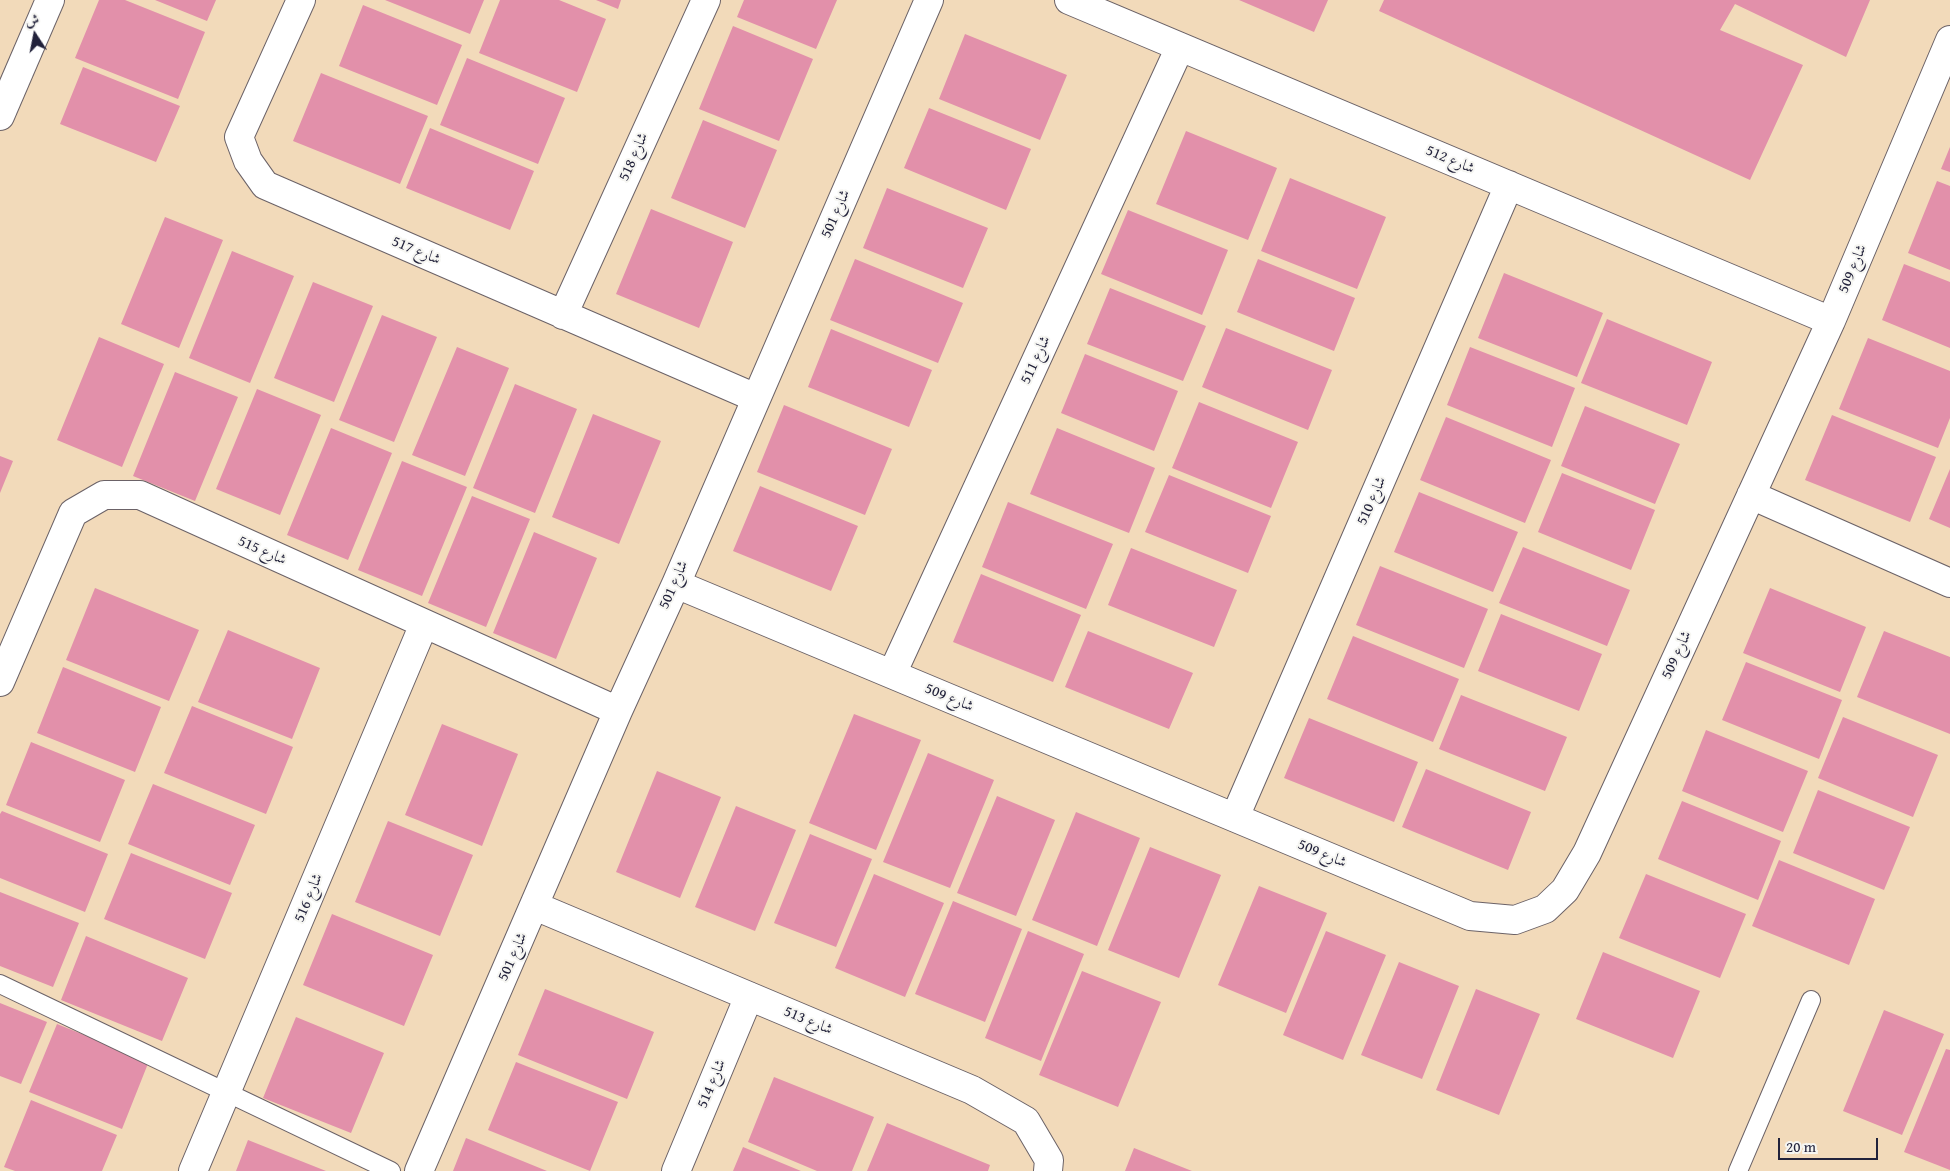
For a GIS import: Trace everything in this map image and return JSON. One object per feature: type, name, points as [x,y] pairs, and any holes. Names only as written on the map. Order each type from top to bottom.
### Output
[{"type":"street","points":[[0,116],[50,0]]},
{"type":"street","name":"شارع 517","points":[[301,0],[239,137],[248,161],[265,185],[756,398]]},
{"type":"street","name":"شارع 518","points":[[563,315],[706,0]]},
{"type":"street","name":"شارع 501","points":[[420,1171],[618,711],[676,584],[929,0]]},
{"type":"street","name":"شارع 512","points":[[1069,0],[1831,320]]},
{"type":"street","name":"شارع 509","points":[[676,584],[1470,916],[1515,920],[1545,909],[1565,890],[1587,853],[1831,320],[1950,40]]},
{"type":"street","name":"شارع 511","points":[[892,674],[1180,47]]},
{"type":"street","name":"شارع 510","points":[[1234,817],[1509,185]]},
{"type":"street","name":"شارع 515","points":[[0,682],[73,513],[104,495],[140,495],[618,711]]},
{"type":"street","points":[[1751,495],[1950,582]]},
{"type":"street","name":"شارع 516","points":[[193,1171],[424,624]]},
{"type":"street","name":"شارع 513","points":[[535,906],[972,1090],[1026,1121],[1049,1160],[1048,1171]]},
{"type":"street","name":"شارع 514","points":[[676,1171],[749,996]]},
{"type":"lane","points":[[0,984],[391,1171]]},
{"type":"lane","points":[[1738,1171],[1811,1000]]},
{"type":"building","points":[[99,0],[125,0],[205,32],[178,99],[75,58]]},
{"type":"building","points":[[155,0],[216,0],[207,21]]},
{"type":"building","points":[[385,0],[484,0],[470,34]]},
{"type":"building","points":[[500,0],[559,0],[606,19],[577,92],[479,53]]},
{"type":"building","points":[[596,0],[621,0],[618,9]]},
{"type":"building","points":[[744,0],[837,0],[816,49],[737,17]]},
{"type":"building","points":[[1239,0],[1328,0],[1314,32]]},
{"type":"building","points":[[1384,0],[1870,0],[1846,57],[1735,4],[1720,30],[1803,65],[1750,180],[1379,11]]},
{"type":"building","points":[[363,5],[462,45],[437,105],[339,66]]},
{"type":"building","points":[[733,26],[813,59],[779,141],[699,109]]},
{"type":"building","points":[[965,34],[1067,75],[1040,140],[939,99]]},
{"type":"building","points":[[467,58],[565,98],[538,164],[440,125]]},
{"type":"building","points":[[83,67],[180,106],[156,162],[60,124]]},
{"type":"building","points":[[321,73],[428,116],[400,184],[293,141]]},
{"type":"building","points":[[929,108],[1031,149],[1006,210],[904,168]]},
{"type":"building","points":[[703,120],[777,150],[745,228],[671,198]]},
{"type":"building","points":[[430,128],[534,171],[510,230],[406,188]]},
{"type":"building","points":[[1186,131],[1277,168],[1248,240],[1156,204]]},
{"type":"building","points":[[1950,147],[1950,172],[1941,169]]},
{"type":"building","points":[[1290,178],[1386,217],[1357,289],[1261,251]]},
{"type":"building","points":[[1937,181],[1950,186],[1950,270],[1908,253]]},
{"type":"building","points":[[887,188],[988,228],[963,288],[863,248]]},
{"type":"building","points":[[651,209],[733,242],[699,328],[616,294]]},
{"type":"building","points":[[1128,210],[1228,250],[1202,315],[1101,274]]},
{"type":"building","points":[[165,217],[223,240],[179,348],[121,324]]},
{"type":"building","points":[[232,251],[294,276],[250,383],[189,358]]},
{"type":"building","points":[[855,259],[963,303],[938,363],[830,320]]},
{"type":"building","points":[[1258,259],[1355,298],[1334,351],[1237,312]]},
{"type":"building","points":[[1904,264],[1950,282],[1950,348],[1882,320]]},
{"type":"building","points":[[1504,273],[1603,313],[1577,377],[1478,338]]},
{"type":"building","points":[[313,282],[373,306],[334,402],[274,378]]},
{"type":"building","points":[[1110,288],[1206,326],[1183,381],[1087,344]]},
{"type":"building","points":[[382,315],[437,337],[394,442],[339,420]]},
{"type":"building","points":[[1607,319],[1712,362],[1687,425],[1581,383]]},
{"type":"building","points":[[1226,328],[1332,370],[1308,430],[1202,387]]},
{"type":"building","points":[[831,329],[932,370],[909,427],[808,387]]},
{"type":"building","points":[[99,337],[164,364],[122,467],[57,440]]},
{"type":"building","points":[[1868,338],[1950,371],[1950,418],[1938,448],[1839,409]]},
{"type":"building","points":[[457,347],[509,368],[465,476],[412,455]]},
{"type":"building","points":[[1470,347],[1575,388],[1552,447],[1447,405]]},
{"type":"building","points":[[1085,354],[1178,391],[1154,451],[1061,413]]},
{"type":"building","points":[[175,372],[238,397],[195,501],[133,476]]},
{"type":"building","points":[[515,384],[577,409],[535,513],[473,488]]},
{"type":"building","points":[[257,389],[321,415],[280,515],[216,489]]},
{"type":"building","points":[[1199,402],[1298,442],[1271,508],[1172,468]]},
{"type":"building","points":[[784,405],[892,449],[865,515],[757,472]]},
{"type":"building","points":[[1585,406],[1680,444],[1655,504],[1561,466]]},
{"type":"building","points":[[593,414],[661,441],[619,544],[552,517]]},
{"type":"building","points":[[1832,415],[1936,457],[1910,522],[1805,480]]},
{"type":"building","points":[[1446,417],[1551,460],[1525,523],[1420,480]]},
{"type":"building","points":[[331,428],[392,453],[348,560],[287,535]]},
{"type":"building","points":[[1057,428],[1155,468],[1129,533],[1030,494]]},
{"type":"building","points":[[0,456],[13,461],[0,493]]},
{"type":"building","points":[[402,461],[467,487],[422,596],[358,570]]},
{"type":"building","points":[[1950,469],[1950,528],[1929,519]]},
{"type":"building","points":[[1562,473],[1655,510],[1631,570],[1538,532]]},
{"type":"building","points":[[1169,475],[1271,516],[1248,573],[1145,532]]},
{"type":"building","points":[[760,486],[858,526],[831,591],[733,551]]},
{"type":"building","points":[[1419,492],[1518,532],[1493,592],[1394,552]]},
{"type":"building","points":[[472,496],[530,519],[486,627],[428,603]]},
{"type":"building","points":[[1008,502],[1113,544],[1086,609],[982,567]]},
{"type":"building","points":[[534,532],[597,558],[556,659],[493,633]]},
{"type":"building","points":[[1523,547],[1630,590],[1607,646],[1499,603]]},
{"type":"building","points":[[1131,548],[1237,590],[1214,647],[1108,605]]},
{"type":"building","points":[[1380,566],[1488,609],[1464,668],[1356,625]]},
{"type":"building","points":[[981,574],[1081,615],[1053,682],[953,642]]},
{"type":"building","points":[[95,588],[199,630],[169,701],[66,660]]},
{"type":"building","points":[[1770,588],[1866,627],[1840,692],[1743,653]]},
{"type":"building","points":[[1501,614],[1602,654],[1579,711],[1478,671]]},
{"type":"building","points":[[228,630],[320,668],[292,739],[198,702]]},
{"type":"building","points":[[1088,631],[1193,673],[1169,729],[1065,687]]},
{"type":"building","points":[[1884,631],[1950,657],[1950,734],[1857,697]]},
{"type":"building","points":[[1353,636],[1459,679],[1433,742],[1327,699]]},
{"type":"building","points":[[1746,662],[1842,700],[1819,759],[1722,720]]},
{"type":"building","points":[[63,667],[161,707],[135,772],[37,733]]},
{"type":"building","points":[[1461,695],[1567,737],[1545,791],[1439,749]]},
{"type":"building","points":[[192,706],[293,747],[266,814],[164,773]]},
{"type":"building","points":[[854,714],[921,740],[876,850],[809,823]]},
{"type":"building","points":[[1843,717],[1938,755],[1913,817],[1818,778]]},
{"type":"building","points":[[1309,718],[1418,762],[1394,822],[1284,778]]},
{"type":"building","points":[[442,724],[518,754],[482,846],[405,815]]},
{"type":"building","points":[[1706,730],[1808,771],[1783,832],[1682,791]]},
{"type":"building","points":[[31,742],[125,780],[100,842],[6,805]]},
{"type":"building","points":[[928,753],[994,780],[950,888],[883,862]]},
{"type":"building","points":[[1426,769],[1531,812],[1508,870],[1402,827]]},
{"type":"building","points":[[657,771],[721,797],[680,898],[616,872]]},
{"type":"building","points":[[153,784],[255,825],[230,885],[128,844]]},
{"type":"building","points":[[1818,790],[1910,827],[1884,890],[1793,853]]},
{"type":"building","points":[[997,796],[1055,820],[1016,916],[957,893]]},
{"type":"building","points":[[1682,801],[1781,841],[1758,900],[1658,859]]},
{"type":"building","points":[[736,806],[796,830],[755,931],[695,907]]},
{"type":"building","points":[[2,811],[108,854],[85,912],[0,878],[0,814]]},
{"type":"building","points":[[1076,812],[1140,838],[1097,946],[1032,920]]},
{"type":"building","points":[[388,821],[473,855],[440,936],[355,902]]},
{"type":"building","points":[[810,834],[872,859],[836,947],[774,923]]},
{"type":"building","points":[[1150,847],[1221,875],[1179,978],[1108,950]]},
{"type":"building","points":[[131,853],[232,893],[205,959],[104,919]]},
{"type":"building","points":[[1779,860],[1875,899],[1849,965],[1752,926]]},
{"type":"building","points":[[874,874],[944,903],[905,997],[835,968]]},
{"type":"building","points":[[1646,874],[1746,914],[1720,978],[1619,938]]},
{"type":"building","points":[[1259,886],[1327,913],[1286,1013],[1218,985]]},
{"type":"building","points":[[0,892],[79,923],[53,987],[0,966]]},
{"type":"building","points":[[953,901],[1022,929],[985,1022],[915,994]]},
{"type":"building","points":[[332,914],[433,955],[404,1026],[303,985]]},
{"type":"building","points":[[1028,931],[1084,954],[1041,1061],[985,1038]]},
{"type":"building","points":[[1326,931],[1386,955],[1343,1060],[1283,1035]]},
{"type":"building","points":[[86,936],[188,978],[162,1041],[61,1000]]},
{"type":"building","points":[[1603,952],[1700,991],[1673,1058],[1576,1019]]},
{"type":"building","points":[[1399,962],[1459,986],[1422,1079],[1361,1055]]},
{"type":"building","points":[[1082,971],[1161,1002],[1118,1107],[1039,1075]]},
{"type":"building","points":[[545,989],[654,1032],[627,1099],[518,1055]]},
{"type":"building","points":[[1476,989],[1540,1014],[1499,1115],[1436,1090]]},
{"type":"building","points":[[0,1003],[47,1022],[21,1084],[0,1076]]},
{"type":"building","points":[[1884,1010],[1944,1034],[1902,1135],[1843,1111]]},
{"type":"building","points":[[296,1017],[384,1053],[351,1133],[263,1098]]},
{"type":"building","points":[[57,1024],[149,1061],[122,1129],[29,1092]]},
{"type":"building","points":[[1946,1049],[1950,1050],[1950,1170],[1904,1152]]},
{"type":"building","points":[[516,1062],[618,1102],[590,1171],[488,1130]]},
{"type":"building","points":[[774,1077],[874,1117],[852,1171],[817,1171],[748,1142]]},
{"type":"building","points":[[31,1100],[117,1135],[102,1171],[15,1171],[4,1167]]},
{"type":"building","points":[[887,1123],[990,1165],[988,1171],[867,1171]]},
{"type":"building","points":[[466,1138],[547,1171],[453,1171]]},
{"type":"building","points":[[248,1140],[326,1171],[236,1171]]},
{"type":"building","points":[[743,1147],[801,1171],[733,1171]]},
{"type":"building","points":[[1134,1148],[1192,1171],[1125,1171]]}]
